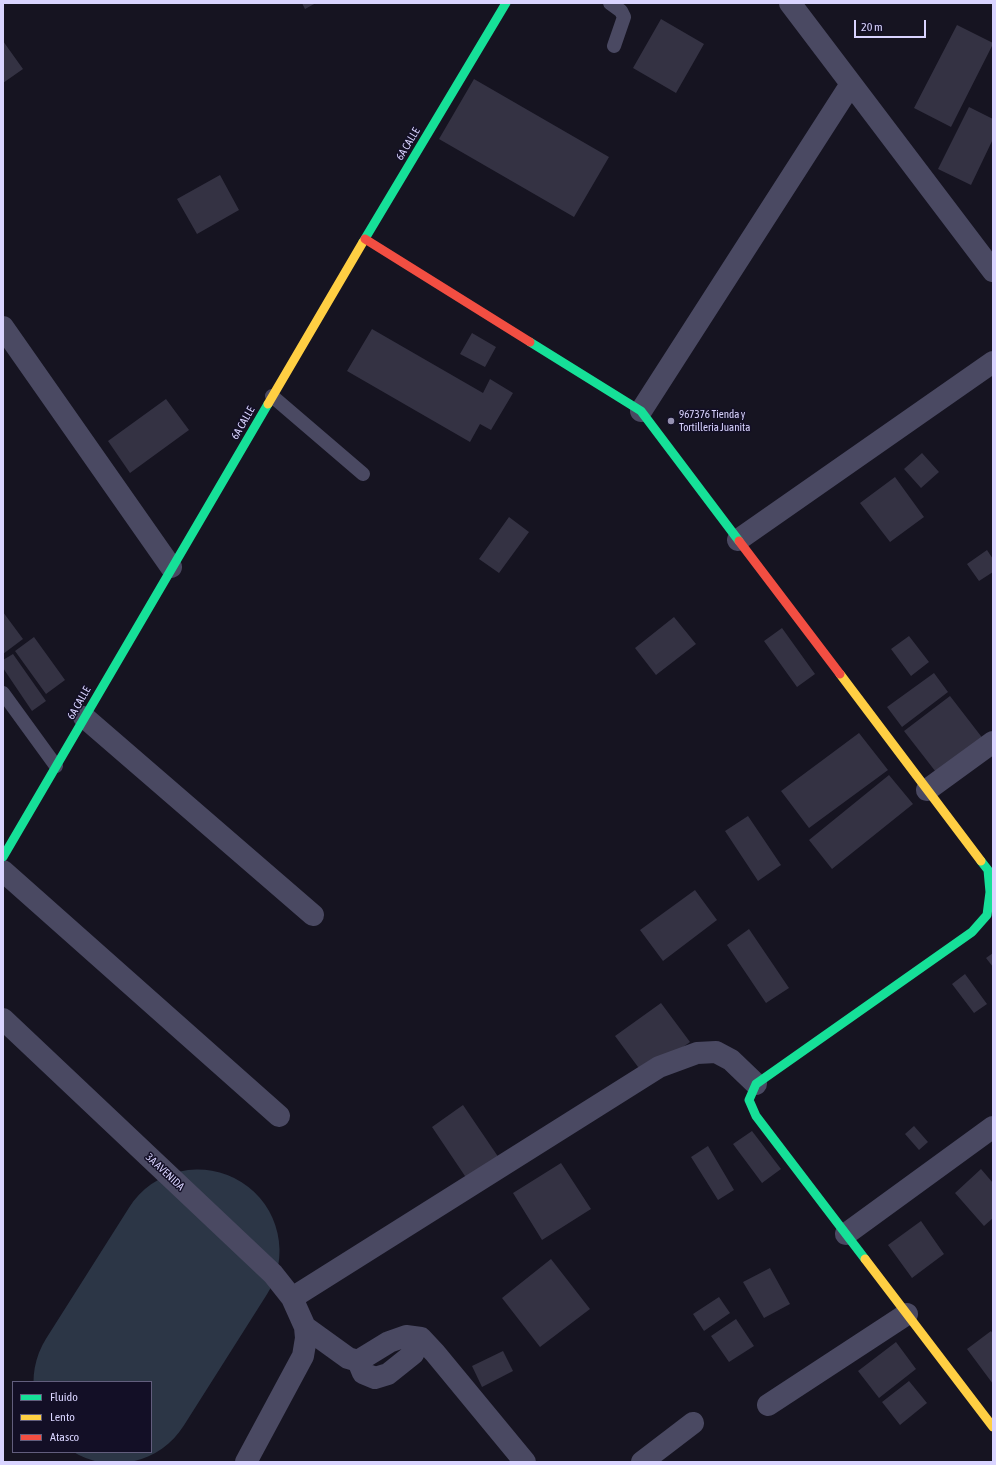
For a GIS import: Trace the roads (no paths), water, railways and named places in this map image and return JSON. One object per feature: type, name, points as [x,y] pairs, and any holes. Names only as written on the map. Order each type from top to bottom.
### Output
[{"type":"street","name":"6A CALLE","points":[[3,857],[364,239],[506,3]]},
{"type":"street","points":[[790,3],[993,271]]},
{"type":"street","points":[[641,411],[852,84]]},
{"type":"street","points":[[364,239],[641,411],[988,870],[990,913],[972,932],[756,1084],[749,1100],[756,1116],[993,1427]]},
{"type":"street","points":[[3,327],[172,568]]},
{"type":"street","points":[[738,540],[993,362]]},
{"type":"street","points":[[84,717],[313,915]]},
{"type":"street","points":[[927,790],[993,742]]},
{"type":"street","points":[[3,871],[278,1116]]},
{"type":"street","name":"3A AVENIDA","points":[[3,1019],[273,1274],[292,1298],[305,1333]]},
{"type":"street","points":[[292,1298],[659,1067],[697,1053],[716,1052],[731,1060],[756,1084]]},
{"type":"street","points":[[846,1234],[993,1127]]},
{"type":"street","points":[[768,1405],[906,1314]]},
{"type":"street","points":[[246,1462],[303,1356],[305,1333],[348,1358],[358,1361],[389,1342],[406,1336],[421,1338],[525,1462]]},
{"type":"street","points":[[642,1462],[693,1423]]},
{"type":"lane","points":[[610,3],[621,11],[624,17],[614,46]]},
{"type":"lane","points":[[272,396],[364,474]]},
{"type":"lane","points":[[3,693],[56,766]]},
{"type":"place","name":"967376 Tienda y Tortilleria Juanita","points":[[671,421]]}]
